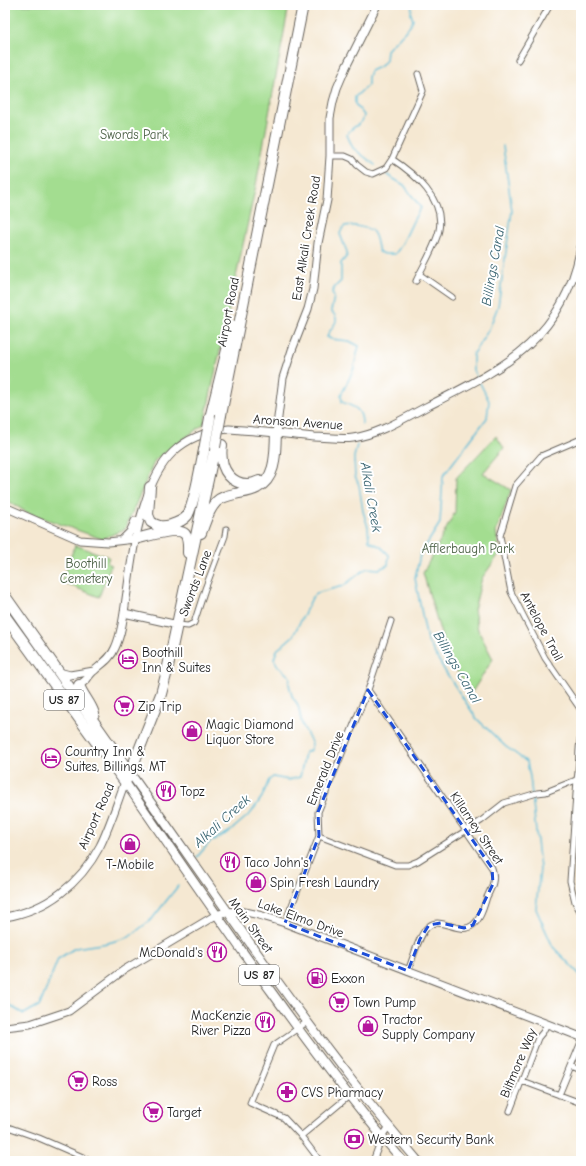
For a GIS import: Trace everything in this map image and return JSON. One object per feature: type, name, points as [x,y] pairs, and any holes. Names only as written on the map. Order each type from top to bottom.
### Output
[{"type":"highway","name":"Airport Road","points":[[128,778],[162,691],[178,625],[192,554],[218,446],[221,415],[303,5]]},
{"type":"highway","points":[[150,487],[148,515],[150,522],[160,527],[171,525],[188,516],[232,328],[246,286]]},
{"type":"highway","points":[[192,554],[209,513],[217,502],[224,497],[256,489],[263,485],[269,478],[273,467],[276,433]]},
{"type":"highway","points":[[218,446],[222,461],[229,477],[238,482],[246,484],[257,482],[273,467]]},
{"type":"highway","points":[[135,538],[170,531],[177,531],[184,534],[187,538],[188,545],[188,573]]},
{"type":"highway","name":"US 87","points":[[5,596],[58,671],[75,688],[128,778]]},
{"type":"highway","name":"US 87","points":[[5,616],[63,698],[128,778]]},
{"type":"main road","name":"East Alkali Creek Road","points":[[276,433],[283,378],[308,309],[313,288],[318,243],[327,200],[330,156],[330,118],[337,88],[377,5]]},
{"type":"main road","name":"Aronson Avenue","points":[[63,698],[108,659],[116,648],[124,613],[135,538],[150,487],[160,468],[175,450],[192,438],[216,430],[229,429],[335,438],[353,438],[374,433],[474,383],[500,368],[528,346],[549,323],[572,280],[581,247]]},
{"type":"main road","points":[[122,540],[132,529],[139,509],[150,487]]},
{"type":"main road","points":[[5,507],[80,540],[108,542],[135,538]]},
{"type":"main road","name":"Swords Lane","points":[[124,613],[178,625]]},
{"type":"main road","points":[[58,671],[70,675],[94,671]]},
{"type":"main road","name":"Airport Road","points":[[5,917],[26,913],[44,905],[54,899],[74,881],[89,864],[100,845],[128,778]]},
{"type":"main road","name":"Main Street","points":[[128,778],[353,1083],[418,1161]]},
{"type":"main road","name":"Main Street","points":[[128,778],[216,915],[349,1096],[403,1161]]},
{"type":"main road","name":"Lake Elmo Drive","points":[[5,1027],[30,1024],[69,1011],[124,970],[216,915],[226,911],[251,912],[285,923],[581,1037]]},
{"type":"street","points":[[518,60],[550,5]]},
{"type":"street","points":[[330,156],[346,156],[352,159],[357,166],[366,172],[373,174],[386,168],[392,159],[423,91],[418,74]]},
{"type":"street","points":[[392,159],[402,166],[421,184],[436,202],[439,210],[439,230],[416,281]]},
{"type":"street","points":[[419,274],[452,297]]},
{"type":"street","name":"Antelope Trail","points":[[581,439],[541,456],[530,468],[515,486],[500,536],[511,592],[545,658],[581,710]]},
{"type":"street","name":"Swords Lane","points":[[178,625],[188,626],[194,623],[225,536],[226,529]]},
{"type":"street","name":"Emerald Drive","points":[[285,923],[319,836],[318,812],[368,690],[391,621]]},
{"type":"street","name":"Killarney Street","points":[[368,690],[492,868],[495,875],[480,916],[473,925],[464,928],[456,928],[441,923],[429,925],[420,939],[408,971]]},
{"type":"street","points":[[581,736],[579,744],[579,778],[570,881],[575,902],[581,913]]},
{"type":"street","points":[[319,836],[395,865],[408,865],[418,861],[504,804],[537,793],[546,792],[579,778]]},
{"type":"street","points":[[307,1022],[274,1045],[250,1104],[284,1118],[301,1136],[320,1161]]},
{"type":"street","name":"Biltmore Way","points":[[510,1111],[538,1038],[543,1032],[546,1024]]},
{"type":"street","points":[[559,1095],[581,1042]]},
{"type":"street","points":[[571,1066],[581,1070]]},
{"type":"street","points":[[522,1081],[581,1103]]},
{"type":"street","points":[[301,1136],[349,1096]]},
{"type":"street","points":[[5,1126],[39,1138],[92,1161]]},
{"type":"street","points":[[373,1161],[382,1137],[389,1126]]},
{"type":"highlighted area","points":[[368,690],[492,868],[493,884],[473,925],[464,928],[441,923],[429,925],[420,939],[408,971],[285,923],[319,836],[318,812]]},
{"type":"green space","name":"Swords Park","points":[[5,5],[289,5],[256,185],[204,424],[155,460],[125,529],[102,539],[26,512],[5,499]]},
{"type":"green space","name":"Afflerbaugh Park","points":[[496,436],[504,448],[483,473],[511,490],[496,532],[500,553],[482,578],[474,610],[478,630],[493,659],[472,692],[449,661],[423,573],[455,512],[456,478]]},
{"type":"green space","name":"Boothill Cemetery","points":[[75,545],[109,557],[107,563],[111,565],[99,597],[64,583],[62,580]]},
{"type":"waterway","name":"Alkali Creek","points":[[375,165],[353,148],[347,135],[349,131],[362,122],[364,115],[355,104],[355,97],[368,85],[370,71],[381,66],[386,60],[387,50],[410,26],[413,20],[411,14],[412,5]]},
{"type":"waterway","name":"Billings Canal","points":[[477,378],[473,370],[473,354],[489,329],[498,306],[512,211],[503,146]]},
{"type":"waterway","name":"Alkali Creek","points":[[362,424],[361,415],[357,409],[342,402],[341,395],[353,371],[359,346],[349,341],[331,339],[327,337],[336,321],[336,318],[331,311],[334,297],[332,292],[341,281],[341,263],[347,256],[347,252],[340,234],[342,229],[345,226],[350,226],[370,230],[375,235],[379,252],[385,254],[395,254],[403,243],[417,213],[421,208],[404,185],[387,175]]},
{"type":"waterway","name":"Billings Canal","points":[[480,383],[489,401],[487,418],[443,476],[440,523],[420,555],[415,578],[427,640],[445,671],[477,719],[505,746],[527,762],[540,868],[536,909],[553,947],[581,976]]},
{"type":"waterway","name":"Alkali Creek","points":[[197,857],[210,842],[229,832],[251,813],[262,797],[269,780],[273,777],[289,780],[300,777],[305,753],[310,750],[312,744],[302,724],[298,705],[292,696],[289,684],[290,677],[278,666],[274,659],[277,650],[293,636],[313,596],[320,592],[343,586],[367,568],[379,569],[388,565],[389,555],[381,547],[369,541],[368,527],[363,511],[359,485],[355,476],[354,457],[357,445]]},
{"type":"waterway","name":"Alkali Creek","points":[[5,996],[10,1006],[24,1014],[40,1005],[58,959],[75,948],[108,943],[129,937],[152,919],[178,886]]},
{"type":"place","name":"Boothill Inn & Suites","points":[[128,659]]},
{"type":"place","name":"Zip Trip","points":[[124,706]]},
{"type":"place","name":"Magic Diamond Liquor Store","points":[[192,731]]},
{"type":"place","name":"Country Inn & Suites, Billings, MT","points":[[51,758]]},
{"type":"place","name":"Topz","points":[[166,791]]},
{"type":"place","name":"T-Mobile","points":[[130,844]]},
{"type":"place","name":"Taco John's","points":[[230,862]]},
{"type":"place","name":"Spin Fresh Laundry","points":[[256,882]]},
{"type":"place","name":"McDonald's","points":[[217,952]]},
{"type":"place","name":"Exxon","points":[[317,978]]},
{"type":"place","name":"Town Pump","points":[[339,1002]]},
{"type":"place","name":"MacKenzie River Pizza","points":[[265,1022]]},
{"type":"place","name":"Tractor Supply Company","points":[[368,1026]]},
{"type":"place","name":"Ross","points":[[78,1081]]},
{"type":"place","name":"CVS Pharmacy","points":[[287,1092]]},
{"type":"place","name":"Target","points":[[153,1112]]},
{"type":"place","name":"Western Security Bank","points":[[354,1139]]}]
